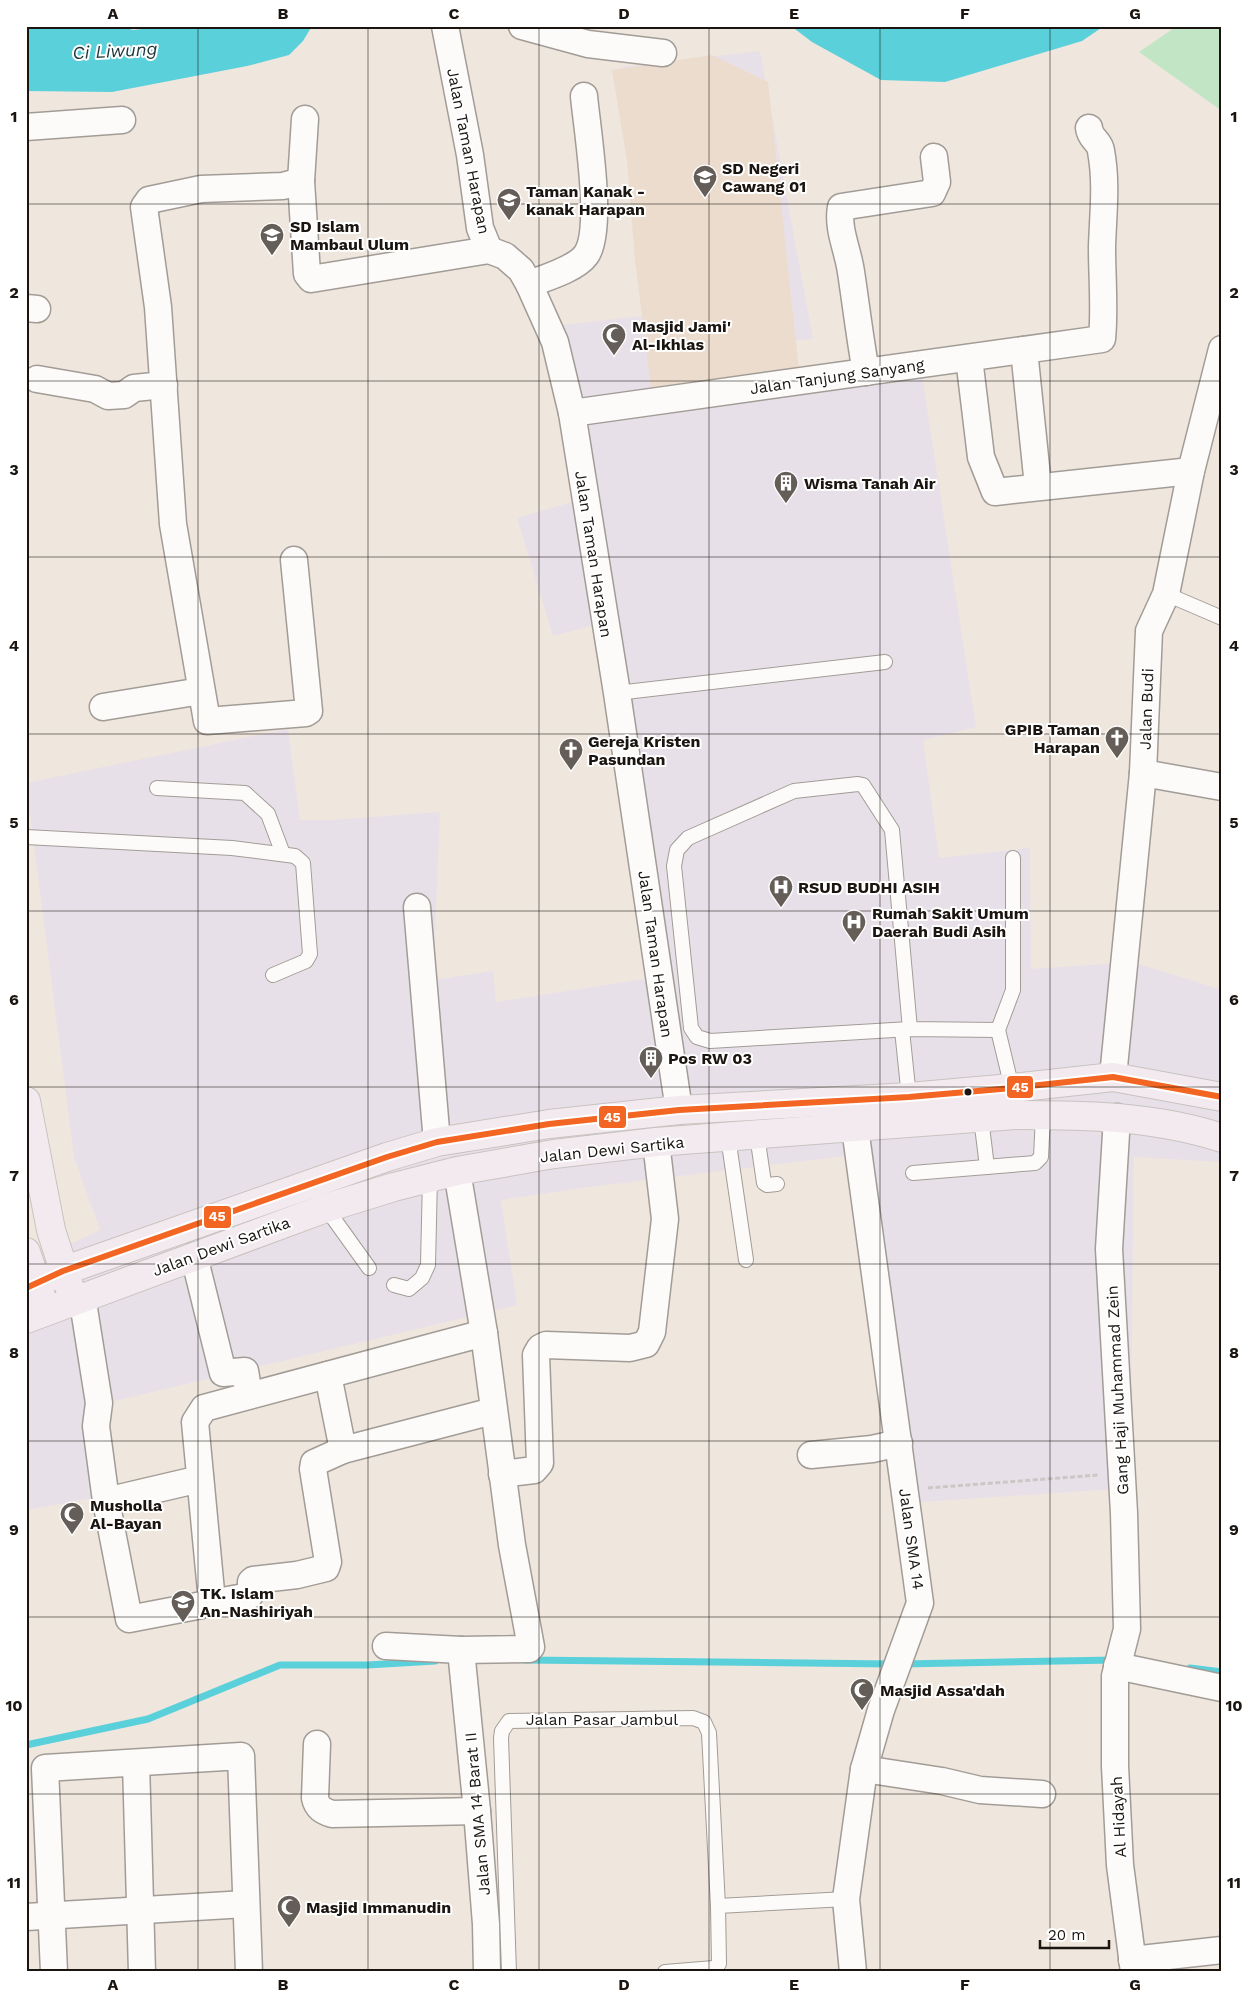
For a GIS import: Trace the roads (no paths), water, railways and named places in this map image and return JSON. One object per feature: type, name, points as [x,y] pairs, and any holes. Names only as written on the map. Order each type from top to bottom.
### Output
[{"type":"main road","name":"Jalan Dewi Sartika","points":[[31,1286],[63,1271],[387,1157],[437,1142],[549,1124],[679,1110],[909,1097],[1112,1077],[1222,1097]]},
{"type":"main road","points":[[26,1101],[51,1230],[63,1271],[79,1298]]},
{"type":"main road","name":"Jalan Dewi Sartika","points":[[36,1314],[326,1208],[457,1171],[554,1154],[656,1142],[1043,1115],[1117,1117],[1194,1129],[1222,1138]]},
{"type":"main road","points":[[26,1252],[36,1314]]},
{"type":"street","name":"Jalan Taman Harapan","points":[[445,26],[470,155],[480,228],[489,250],[505,256],[521,270],[529,284],[556,342],[572,413],[617,693],[679,1110]]},
{"type":"street","points":[[522,26],[588,44],[663,53]]},
{"type":"street","points":[[529,284],[568,268],[580,260],[586,255],[592,237],[594,193],[584,96]]},
{"type":"street","points":[[305,119],[301,181],[307,274],[311,279],[489,250]]},
{"type":"street","points":[[26,127],[122,120]]},
{"type":"street","name":"Jalan Tanjung Sanyang","points":[[572,413],[1102,340],[1104,311],[1102,290],[1103,235],[1106,198],[1101,148],[1092,139],[1089,128]]},
{"type":"street","points":[[866,372],[853,298],[851,272],[839,219],[841,207],[932,193],[937,182],[934,157]]},
{"type":"street","points":[[294,560],[309,711],[306,713],[210,722],[206,718],[173,524],[158,307],[145,203],[168,195],[201,189],[283,186],[301,181]]},
{"type":"street","name":"Jalan Budi","points":[[1112,1077],[1143,773],[1149,631],[1166,594],[1191,471],[1222,349]]},
{"type":"street","points":[[1024,350],[1038,486]]},
{"type":"street","points":[[969,358],[981,457],[995,492],[1191,471]]},
{"type":"street","points":[[37,379],[95,389],[108,396],[124,395],[134,388],[164,385]]},
{"type":"street","points":[[103,707],[201,691]]},
{"type":"street","points":[[1143,773],[1222,788]]},
{"type":"street","points":[[417,907],[437,1142]]},
{"type":"street","name":"Gang Haji Muhammad Zein","points":[[1117,1117],[1109,1249],[1121,1474],[1120,1655]]},
{"type":"street","name":"Jalan SMA 14","points":[[853,1972],[846,1899],[864,1769],[881,1710],[920,1603],[855,1128]]},
{"type":"street","points":[[502,1474],[534,1470],[540,1463],[536,1355],[540,1348],[546,1345],[630,1348],[646,1344],[652,1332],[665,1219],[656,1142]]},
{"type":"street","points":[[386,1646],[461,1657],[532,1647],[502,1474],[484,1333],[457,1171]]},
{"type":"street","points":[[194,1256],[223,1373],[244,1371],[249,1395]]},
{"type":"street","points":[[79,1298],[99,1403],[96,1426],[106,1501],[128,1618],[250,1596],[250,1583],[253,1580],[297,1575],[326,1568],[328,1562],[313,1466],[316,1461],[343,1450],[493,1411]]},
{"type":"street","points":[[212,1602],[195,1422],[204,1408],[484,1333]]},
{"type":"street","points":[[328,1375],[343,1450]]},
{"type":"street","points":[[811,1455],[899,1443]]},
{"type":"street","points":[[106,1501],[200,1479]]},
{"type":"street","points":[[1120,1655],[1222,1688]]},
{"type":"street","name":"Al Hidayah","points":[[1120,1655],[1115,1676],[1116,1776],[1120,1866],[1133,1966]]},
{"type":"street","name":"Jalan SMA 14 Barat II","points":[[461,1657],[477,1811],[486,1924],[487,1972]]},
{"type":"street","points":[[318,1744],[316,1804],[322,1810],[332,1814],[477,1811]]},
{"type":"street","points":[[54,1972],[45,1768],[241,1756],[249,1972]]},
{"type":"street","points":[[136,1762],[142,1972]]},
{"type":"street","points":[[864,1769],[942,1781],[980,1790],[1042,1794]]},
{"type":"street","points":[[26,1917],[246,1904]]},
{"type":"street","points":[[1133,1966],[1222,1950]]},
{"type":"lane","points":[[1166,594],[1222,618]]},
{"type":"lane","points":[[617,693],[884,662]]},
{"type":"lane","points":[[909,1097],[906,1030],[892,830],[863,786],[858,784],[794,791],[688,838],[677,850],[674,866],[691,1028],[697,1036],[710,1041],[906,1030],[998,1030]]},
{"type":"lane","points":[[157,788],[245,793],[268,814],[283,854]]},
{"type":"lane","points":[[26,837],[232,848],[295,856],[303,863],[310,954],[306,961],[273,975]]},
{"type":"lane","points":[[1012,1088],[998,1030],[1013,990],[1013,858]]},
{"type":"lane","points":[[913,1173],[1035,1163],[1041,1157],[1043,1115]]},
{"type":"lane","points":[[981,1118],[987,1167]]},
{"type":"lane","points":[[758,1135],[764,1183],[766,1186],[777,1184]]},
{"type":"lane","points":[[728,1137],[746,1260]]},
{"type":"lane","points":[[394,1286],[409,1288],[422,1278],[428,1265],[430,1178]]},
{"type":"lane","points":[[326,1208],[369,1268]]},
{"type":"lane","name":"Jalan Pasar Jambul","points":[[509,1972],[501,1738],[502,1731],[509,1721],[693,1718],[704,1722],[709,1733],[720,1964],[714,1968],[665,1972]]},
{"type":"lane","points":[[718,1906],[846,1899]]},
{"type":"water","name":"Ci Liwung","points":[[26,26],[119,26],[133,30],[166,26],[312,26],[303,41],[289,55],[247,66],[112,92],[26,91]]},
{"type":"water","points":[[791,26],[1104,26],[1082,41],[945,82],[881,80],[812,42]]},
{"type":"waterway","points":[[525,1660],[892,1664]]},
{"type":"waterway","points":[[903,1664],[1115,1660]]},
{"type":"waterway","points":[[26,1745],[148,1719],[280,1665],[368,1665],[435,1661]]},
{"type":"waterway","points":[[1190,1668],[1222,1672]]},
{"type":"place","name":"SD Negeri Cawang 01","points":[[705,198]]},
{"type":"place","name":"Taman Kanak - kanak Harapan","points":[[509,221]]},
{"type":"place","name":"SD Islam Mambaul Ulum","points":[[272,256]]},
{"type":"place","name":"Masjid Jami' Al-Ikhlas","points":[[614,356]]},
{"type":"place","name":"Wisma Tanah Air","points":[[786,504]]},
{"type":"place","name":"GPIB Taman Harapan","points":[[1117,759]]},
{"type":"place","name":"Gereja Kristen Pasundan","points":[[571,771]]},
{"type":"place","name":"RSUD BUDHI ASIH","points":[[781,908]]},
{"type":"place","name":"Rumah Sakit Umum Daerah Budi Asih","points":[[854,943]]},
{"type":"place","name":"Pos RW 03","points":[[651,1079]]},
{"type":"place","name":"Musholla Al-Bayan","points":[[72,1535]]},
{"type":"place","name":"TK. Islam An-Nashiriyah","points":[[183,1623]]},
{"type":"place","name":"Masjid Assa'dah","points":[[862,1711]]},
{"type":"place","name":"Masjid Immanudin","points":[[289,1928]]}]
